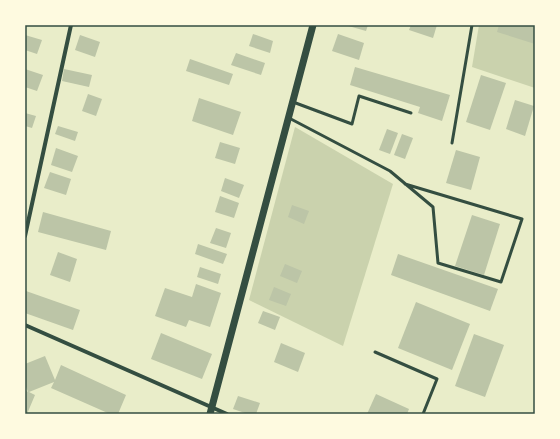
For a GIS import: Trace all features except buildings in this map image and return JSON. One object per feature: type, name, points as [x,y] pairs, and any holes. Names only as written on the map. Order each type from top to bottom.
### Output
[{"type":"street","points":[[25,236],[71,25]]},
{"type":"street","points":[[212,411],[313,25]]},
{"type":"street","points":[[25,325],[212,411],[228,414]]},
{"type":"lane","points":[[452,143],[472,25]]},
{"type":"lane","points":[[293,102],[352,124],[359,96],[411,113]]},
{"type":"lane","points":[[289,118],[390,171],[405,184],[433,207],[438,263],[501,282],[522,219],[405,184]]},
{"type":"lane","points":[[375,352],[437,379],[422,414]]},
{"type":"green space","points":[[479,25],[535,25],[535,88],[472,67]]},
{"type":"green space","points":[[295,127],[393,184],[343,346],[249,300]]}]
